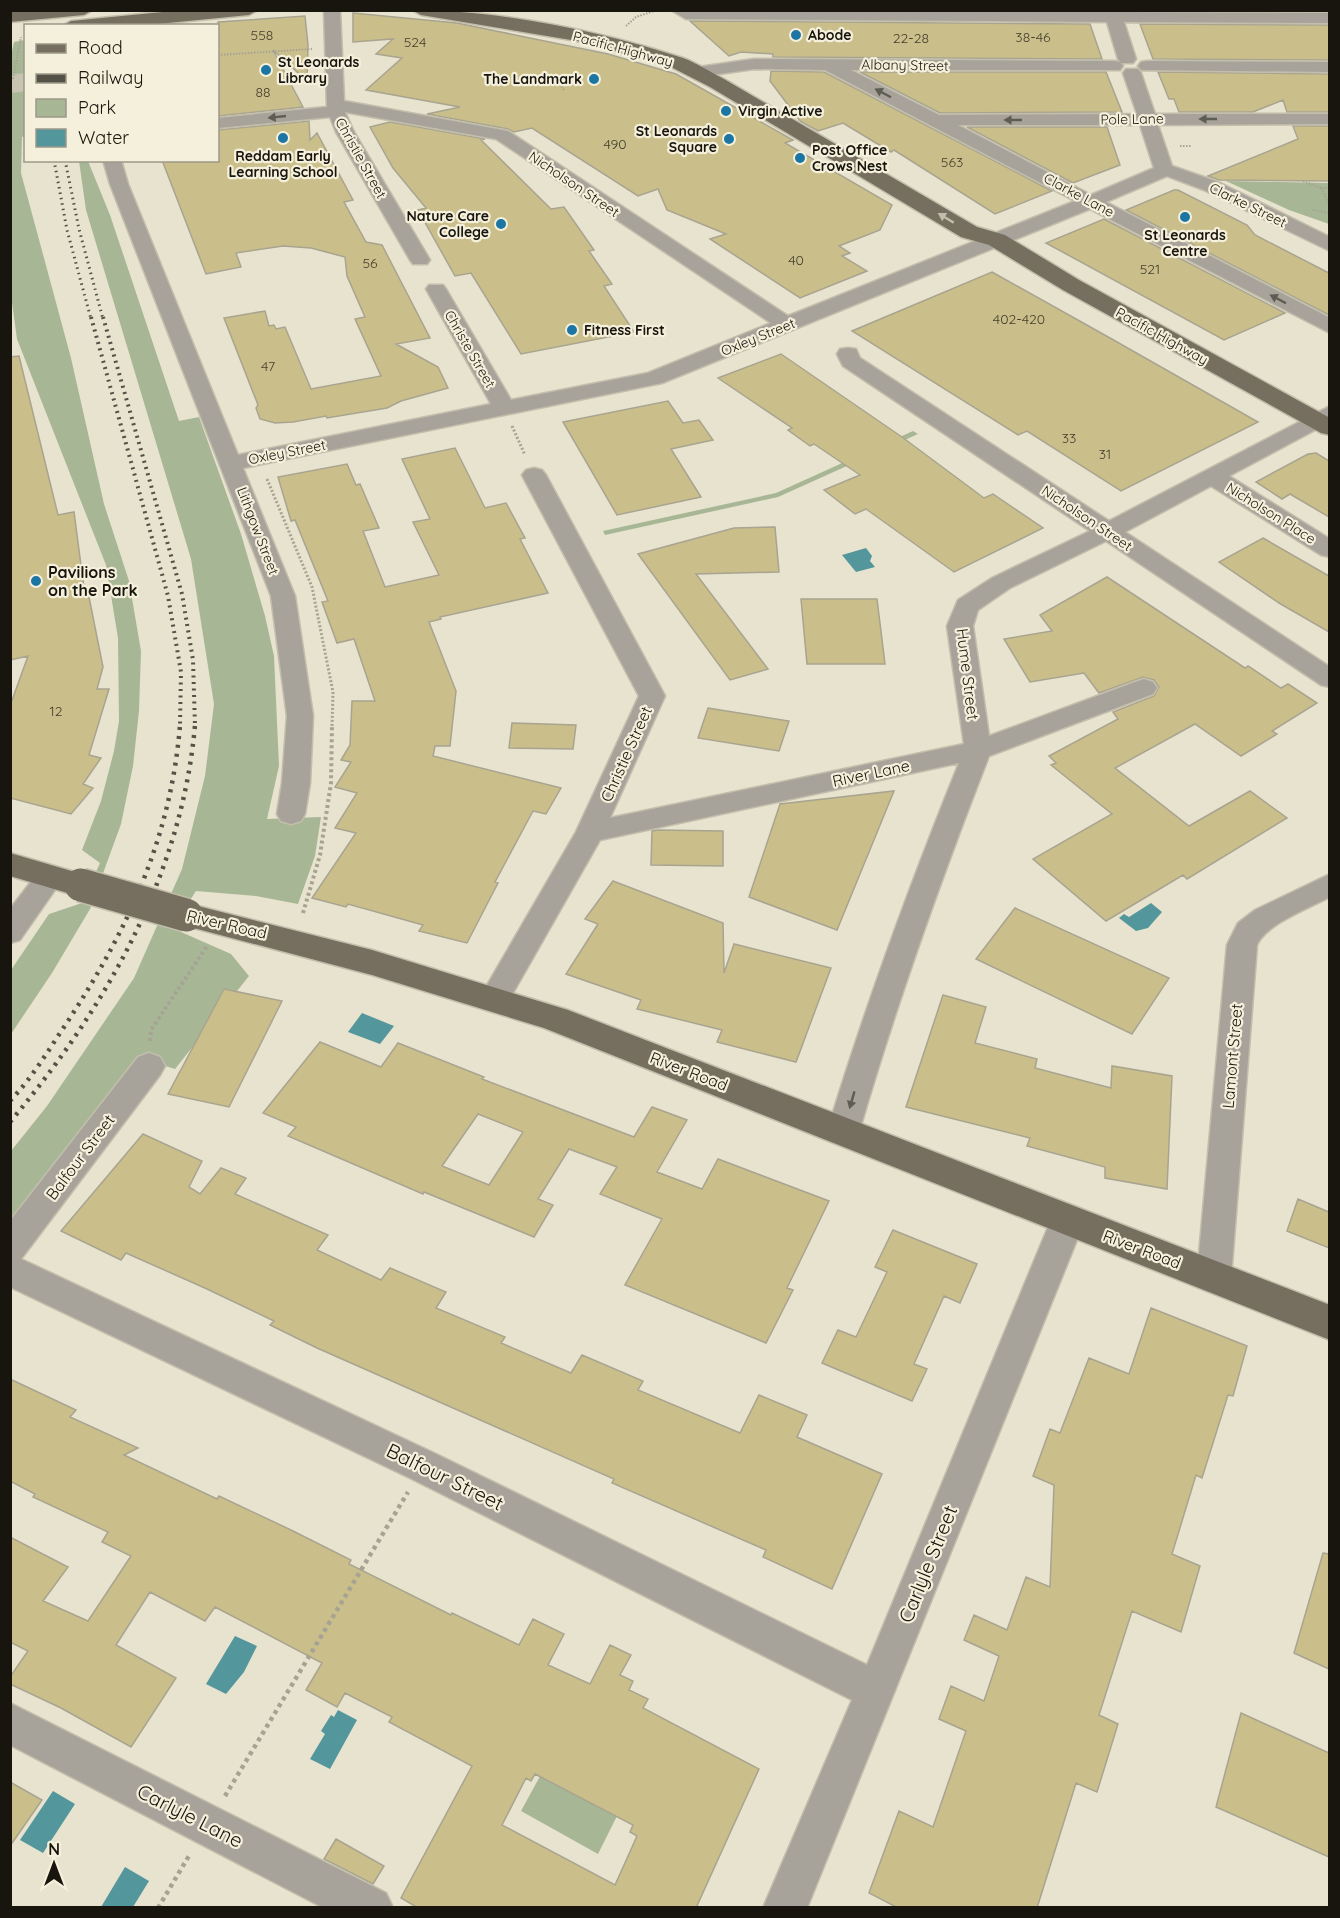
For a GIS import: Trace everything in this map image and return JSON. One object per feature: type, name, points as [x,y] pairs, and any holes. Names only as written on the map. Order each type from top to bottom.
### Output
[{"type":"main road","points":[[10,17],[84,10]]},
{"type":"main road","points":[[93,24],[249,10]]},
{"type":"main road","name":"Pacific Highway","points":[[421,10],[599,40],[648,53],[698,72],[969,232],[997,240],[1081,291],[1325,421]]},
{"type":"main road","name":"Pacific Highway","points":[[479,10],[650,40],[689,52],[727,68],[990,224],[997,240]]},
{"type":"main road","name":"River Road","points":[[26,871],[186,915],[278,936],[494,999],[566,1023],[1329,1323]]},
{"type":"street","name":"Christie Street","points":[[332,10],[335,108],[348,137],[420,260]]},
{"type":"street","points":[[682,12],[706,15],[1113,13],[1329,18]]},
{"type":"street","points":[[1113,13],[1164,169]]},
{"type":"street","name":"Albany Street","points":[[698,72],[754,64],[1329,67]]},
{"type":"street","name":"Clarke Lane","points":[[827,64],[1329,327]]},
{"type":"street","name":"Nicholson Street","points":[[219,123],[335,108],[502,135],[787,325]]},
{"type":"street","name":"Pole Lane","points":[[935,120],[1252,121],[1329,119]]},
{"type":"street","name":"Lithgow Street","points":[[113,162],[119,184],[232,463],[283,596],[300,716],[296,783],[291,814]]},
{"type":"street","name":"Oxley Street","points":[[232,463],[508,417],[654,378],[1159,174],[1164,169]]},
{"type":"street","name":"Clarke Street","points":[[1164,169],[1211,186],[1329,244]]},
{"type":"street","name":"Christe Street","points":[[436,289],[508,417]]},
{"type":"street","name":"Nicholson Street","points":[[848,354],[851,361],[1329,679]]},
{"type":"street","name":"Hume Street","points":[[978,750],[960,626],[967,606],[1001,583],[1325,421]]},
{"type":"street","name":"Christie Street","points":[[494,999],[591,832],[652,696],[534,475]]},
{"type":"street","name":"Nicholson Place","points":[[1212,476],[1329,550]]},
{"type":"street","name":"River Lane","points":[[591,832],[978,750],[1144,688]]},
{"type":"street","points":[[843,1132],[862,1068],[939,847],[978,750]]},
{"type":"street","points":[[10,932],[26,871]]},
{"type":"street","name":"Lamont Street","points":[[1214,1277],[1242,945],[1248,931],[1265,918],[1329,884]]},
{"type":"street","name":"Balfour Street","points":[[10,1248],[149,1066]]},
{"type":"street","name":"Carlyle Street","points":[[785,1908],[1068,1220]]},
{"type":"street","name":"Balfour Street","points":[[10,1270],[423,1466],[876,1691]]},
{"type":"street","name":"Carlyle Lane","points":[[10,1723],[207,1826],[371,1908]]},
{"type":"path","points":[[624,27],[636,17],[657,10]]},
{"type":"path","points":[[10,79],[13,79],[19,33]]},
{"type":"path","points":[[219,57],[312,50]]},
{"type":"path","points":[[564,90],[561,86],[570,84]]},
{"type":"path","points":[[1180,146],[1192,146]]},
{"type":"path","points":[[1303,181],[1321,188],[1329,188]]},
{"type":"path","points":[[1321,188],[1329,206]]},
{"type":"path","points":[[508,417],[534,475]]},
{"type":"path","points":[[149,1066],[151,1030],[222,923]]},
{"type":"path","points":[[158,1908],[390,1523]]},
{"type":"green space","points":[[24,40],[24,136],[22,137],[21,173],[71,358],[104,504],[129,581],[141,651],[139,711],[133,766],[121,824],[90,909],[52,973],[11,1034],[11,970],[49,914],[82,903],[100,863],[82,850],[101,801],[119,721],[118,638],[106,565],[17,339],[10,288],[10,60],[14,42]]},
{"type":"green space","points":[[79,162],[88,162],[110,215],[179,421],[199,417],[241,534],[274,656],[279,766],[267,819],[321,817],[315,856],[298,904],[256,896],[196,891],[172,928],[231,954],[249,976],[175,1069],[143,1059],[11,1238],[11,1151],[47,1106],[134,978],[182,869],[205,776],[214,704],[191,559],[86,210]]},
{"type":"green space","points":[[1226,181],[1329,183],[1329,224],[1289,210]]},
{"type":"green space","points":[[913,431],[918,434],[778,497],[605,535],[603,531],[776,493]]},
{"type":"green space","points":[[544,1769],[620,1810],[598,1854],[521,1811]]},
{"type":"water","points":[[866,548],[872,556],[870,561],[875,567],[856,572],[842,555]]},
{"type":"water","points":[[1151,903],[1162,912],[1148,928],[1136,931],[1119,918],[1124,914],[1129,917]]},
{"type":"water","points":[[362,1013],[394,1026],[380,1044],[348,1032]]},
{"type":"water","points":[[235,1636],[257,1646],[244,1672],[226,1694],[206,1684]]},
{"type":"water","points":[[338,1710],[357,1720],[330,1769],[310,1759],[325,1734],[321,1731],[331,1715],[334,1717]]},
{"type":"water","points":[[53,1791],[75,1804],[43,1853],[20,1840]]},
{"type":"water","points":[[125,1867],[149,1881],[133,1907],[101,1907]]},
{"type":"building","points":[[353,13],[457,23],[608,54],[676,74],[793,140],[785,143],[892,205],[880,230],[839,246],[850,253],[842,256],[867,271],[800,298],[710,239],[726,234],[667,210],[658,189],[638,196],[532,128],[514,132],[427,114],[460,107],[366,90],[402,58],[376,54],[393,39],[353,42]]},
{"type":"building","points":[[305,16],[308,45],[307,81],[273,50],[303,107],[219,116],[218,22]]},
{"type":"building","points":[[690,21],[1090,24],[1102,59],[773,57],[773,54],[741,52],[729,56]]},
{"type":"building","points":[[1140,24],[1329,25],[1329,60],[1153,59]]},
{"type":"building","points":[[771,71],[824,72],[1052,191],[995,214],[894,150],[891,152],[843,123],[818,131],[800,121],[770,81]]},
{"type":"building","points":[[860,72],[1106,72],[1122,112],[940,113]]},
{"type":"building","points":[[1158,72],[1329,74],[1329,112],[1287,112],[1283,100],[1253,112],[1179,112],[1174,99],[1169,99]]},
{"type":"building","points":[[309,121],[310,140],[317,133],[353,200],[344,202],[366,242],[382,245],[430,338],[396,344],[438,367],[448,388],[401,401],[387,408],[327,418],[326,416],[275,423],[260,419],[256,408],[258,405],[224,318],[265,311],[269,326],[274,325],[276,329],[285,327],[311,389],[381,376],[355,319],[365,317],[347,276],[345,257],[311,248],[283,246],[236,253],[241,267],[206,274],[163,162],[219,162],[219,130]]},
{"type":"building","points":[[390,122],[485,139],[481,140],[551,209],[564,207],[594,250],[589,251],[612,284],[604,286],[634,332],[521,354],[471,273],[455,276],[418,210],[426,208],[393,168],[370,127]]},
{"type":"building","points":[[1293,126],[1329,126],[1329,181],[1219,180],[1208,176],[1298,139]]},
{"type":"building","points":[[967,127],[1107,127],[1120,165],[1073,183]]},
{"type":"building","points":[[1174,190],[1247,225],[1255,235],[1329,273],[1329,315],[1126,210]]},
{"type":"building","points":[[1104,219],[1285,313],[1224,340],[1046,243]]},
{"type":"building","points":[[992,272],[1258,422],[1121,491],[1027,431],[1018,435],[852,331]]},
{"type":"building","points":[[781,354],[902,437],[984,498],[993,494],[1043,528],[954,572],[866,509],[855,514],[824,490],[860,475],[814,444],[810,446],[788,430],[792,428],[718,378]]},
{"type":"building","points":[[19,356],[58,515],[74,512],[84,588],[87,587],[103,667],[97,689],[109,689],[89,755],[101,758],[83,784],[93,788],[71,814],[10,798],[10,706],[28,656],[10,660],[10,357]]},
{"type":"building","points":[[668,401],[683,423],[699,420],[713,440],[671,449],[701,497],[617,515],[563,422]]},
{"type":"building","points":[[455,448],[485,508],[506,503],[525,538],[520,539],[548,593],[440,617],[441,619],[429,622],[456,691],[450,746],[435,746],[433,756],[561,788],[546,814],[533,811],[495,882],[498,883],[467,943],[419,931],[423,925],[348,904],[346,907],[312,898],[356,833],[335,828],[357,793],[335,787],[351,762],[341,760],[350,745],[352,701],[375,701],[354,639],[337,643],[322,602],[328,601],[295,520],[291,521],[278,477],[347,464],[356,485],[360,484],[379,528],[363,531],[385,587],[439,575],[413,522],[430,519],[402,459]]},
{"type":"building","points":[[1316,453],[1329,461],[1329,517],[1290,494],[1282,499],[1256,482],[1308,454]]},
{"type":"building","points":[[775,527],[779,572],[696,574],[768,669],[730,680],[638,554],[734,528]]},
{"type":"building","points":[[1263,538],[1329,576],[1329,632],[1279,603],[1219,562]]},
{"type":"building","points":[[1107,577],[1245,668],[1248,666],[1281,688],[1288,684],[1317,703],[1272,731],[1277,734],[1241,756],[1195,724],[1115,768],[1189,826],[1250,791],[1287,818],[1187,879],[1183,875],[1106,921],[1033,859],[1112,814],[1051,765],[1056,763],[1049,756],[1118,719],[1113,712],[1154,696],[1159,687],[1154,680],[1143,677],[1099,693],[1084,673],[1030,682],[1004,639],[1052,631],[1040,615]]},
{"type":"building","points":[[801,599],[877,599],[885,664],[807,664]]},
{"type":"building","points":[[708,708],[789,721],[779,751],[698,738]]},
{"type":"building","points":[[512,723],[576,725],[573,749],[509,748]]},
{"type":"building","points":[[894,791],[837,930],[749,897],[780,804]]},
{"type":"building","points":[[652,831],[723,831],[723,866],[651,865]]},
{"type":"building","points":[[613,881],[723,923],[724,973],[734,944],[831,968],[796,1062],[717,1042],[722,1030],[637,1009],[641,1000],[566,974],[598,924],[585,919]]},
{"type":"building","points":[[1015,908],[1169,978],[1132,1034],[976,959]]},
{"type":"building","points":[[224,989],[282,1001],[229,1107],[168,1094]]},
{"type":"building","points":[[943,995],[986,1007],[975,1043],[1037,1059],[1035,1068],[1111,1088],[1112,1066],[1172,1076],[1167,1189],[1105,1178],[1105,1167],[1027,1146],[1030,1138],[906,1107]]},
{"type":"building","points":[[320,1042],[381,1067],[398,1043],[484,1077],[482,1079],[634,1137],[652,1107],[687,1120],[657,1172],[702,1189],[718,1159],[829,1201],[787,1288],[793,1290],[766,1343],[625,1285],[662,1219],[600,1194],[617,1167],[569,1149],[538,1199],[553,1205],[534,1237],[424,1192],[423,1194],[288,1136],[296,1127],[263,1113]],"holes":[[[478,1114],[523,1132],[489,1185],[442,1166]]]},
{"type":"building","points":[[143,1134],[202,1161],[189,1187],[200,1194],[221,1168],[246,1178],[235,1194],[328,1235],[317,1250],[381,1280],[390,1268],[446,1292],[436,1308],[505,1337],[501,1343],[571,1373],[582,1355],[643,1381],[638,1390],[740,1433],[759,1395],[807,1415],[797,1437],[882,1474],[832,1589],[763,1557],[766,1550],[612,1483],[614,1479],[317,1348],[270,1325],[274,1321],[207,1289],[126,1253],[121,1260],[61,1231]]},
{"type":"building","points":[[1298,1199],[1329,1212],[1329,1248],[1287,1231]]},
{"type":"building","points":[[893,1230],[977,1264],[960,1303],[944,1296],[914,1364],[927,1369],[912,1401],[822,1363],[838,1330],[856,1337],[887,1272],[875,1267]]},
{"type":"building","points":[[1151,1308],[1247,1346],[1233,1396],[1228,1395],[1202,1478],[1196,1475],[1172,1554],[1200,1566],[1181,1632],[1132,1611],[1099,1715],[1118,1724],[1097,1792],[1076,1783],[1037,1908],[898,1908],[869,1893],[899,1811],[933,1827],[966,1731],[939,1719],[951,1686],[984,1701],[999,1656],[964,1640],[974,1615],[1007,1630],[1026,1577],[1050,1587],[1054,1485],[1033,1476],[1050,1429],[1060,1433],[1089,1358],[1129,1374]]},
{"type":"building","points":[[10,1379],[76,1410],[70,1417],[138,1448],[124,1455],[217,1499],[219,1496],[291,1530],[351,1560],[349,1564],[451,1615],[452,1613],[519,1645],[533,1619],[564,1634],[548,1665],[590,1684],[610,1645],[631,1655],[620,1675],[633,1681],[629,1690],[648,1699],[643,1708],[759,1769],[696,1908],[418,1908],[401,1898],[472,1766],[389,1722],[392,1717],[345,1693],[337,1707],[306,1690],[322,1663],[215,1607],[205,1621],[150,1592],[116,1645],[176,1678],[131,1747],[61,1708],[10,1684],[10,1677],[28,1651],[10,1642],[10,1537],[68,1567],[43,1601],[88,1621],[131,1556],[102,1542],[108,1532],[33,1497],[35,1494],[10,1481]],"holes":[[[535,1774],[633,1825],[630,1832],[637,1836],[615,1885],[502,1825],[526,1778],[531,1781]]]},
{"type":"building","points":[[1323,1553],[1329,1554],[1329,1669],[1294,1653]]},
{"type":"building","points":[[1241,1713],[1329,1753],[1329,1857],[1216,1807]]},
{"type":"building","points":[[10,1782],[42,1800],[10,1846]]},
{"type":"building","points":[[336,1839],[384,1866],[373,1884],[324,1859]]},
{"type":"tunnel","points":[[10,84],[24,82]]},
{"type":"railway","points":[[54,162],[67,230],[91,319]]},
{"type":"railway","points":[[65,162],[79,229],[103,319]]},
{"type":"railway","points":[[91,317],[168,596],[181,672],[180,726]]},
{"type":"railway","points":[[103,317],[182,594],[193,660],[195,725]]},
{"type":"railway","points":[[10,1101],[33,1074],[66,1024],[109,953],[127,918],[143,881],[167,806],[180,725]]},
{"type":"railway","points":[[10,1122],[45,1079],[77,1033],[107,986],[133,937],[156,887],[174,834],[187,780],[195,725]]},
{"type":"place","name":"Abode","points":[[796,35]]},
{"type":"place","name":"St Leonards Library","points":[[266,70]]},
{"type":"place","name":"The Landmark","points":[[594,79]]},
{"type":"place","name":"Virgin Active","points":[[726,111]]},
{"type":"place","name":"Reddam Early Learning School","points":[[283,138]]},
{"type":"place","name":"St Leonards Square","points":[[729,139]]},
{"type":"place","name":"Post Office Crows Nest","points":[[800,158]]},
{"type":"place","name":"St Leonards Centre","points":[[1185,217]]},
{"type":"place","name":"Nature Care College","points":[[501,224]]},
{"type":"place","name":"Fitness First","points":[[572,330]]},
{"type":"place","name":"Pavilions on the Park","points":[[36,581]]}]
